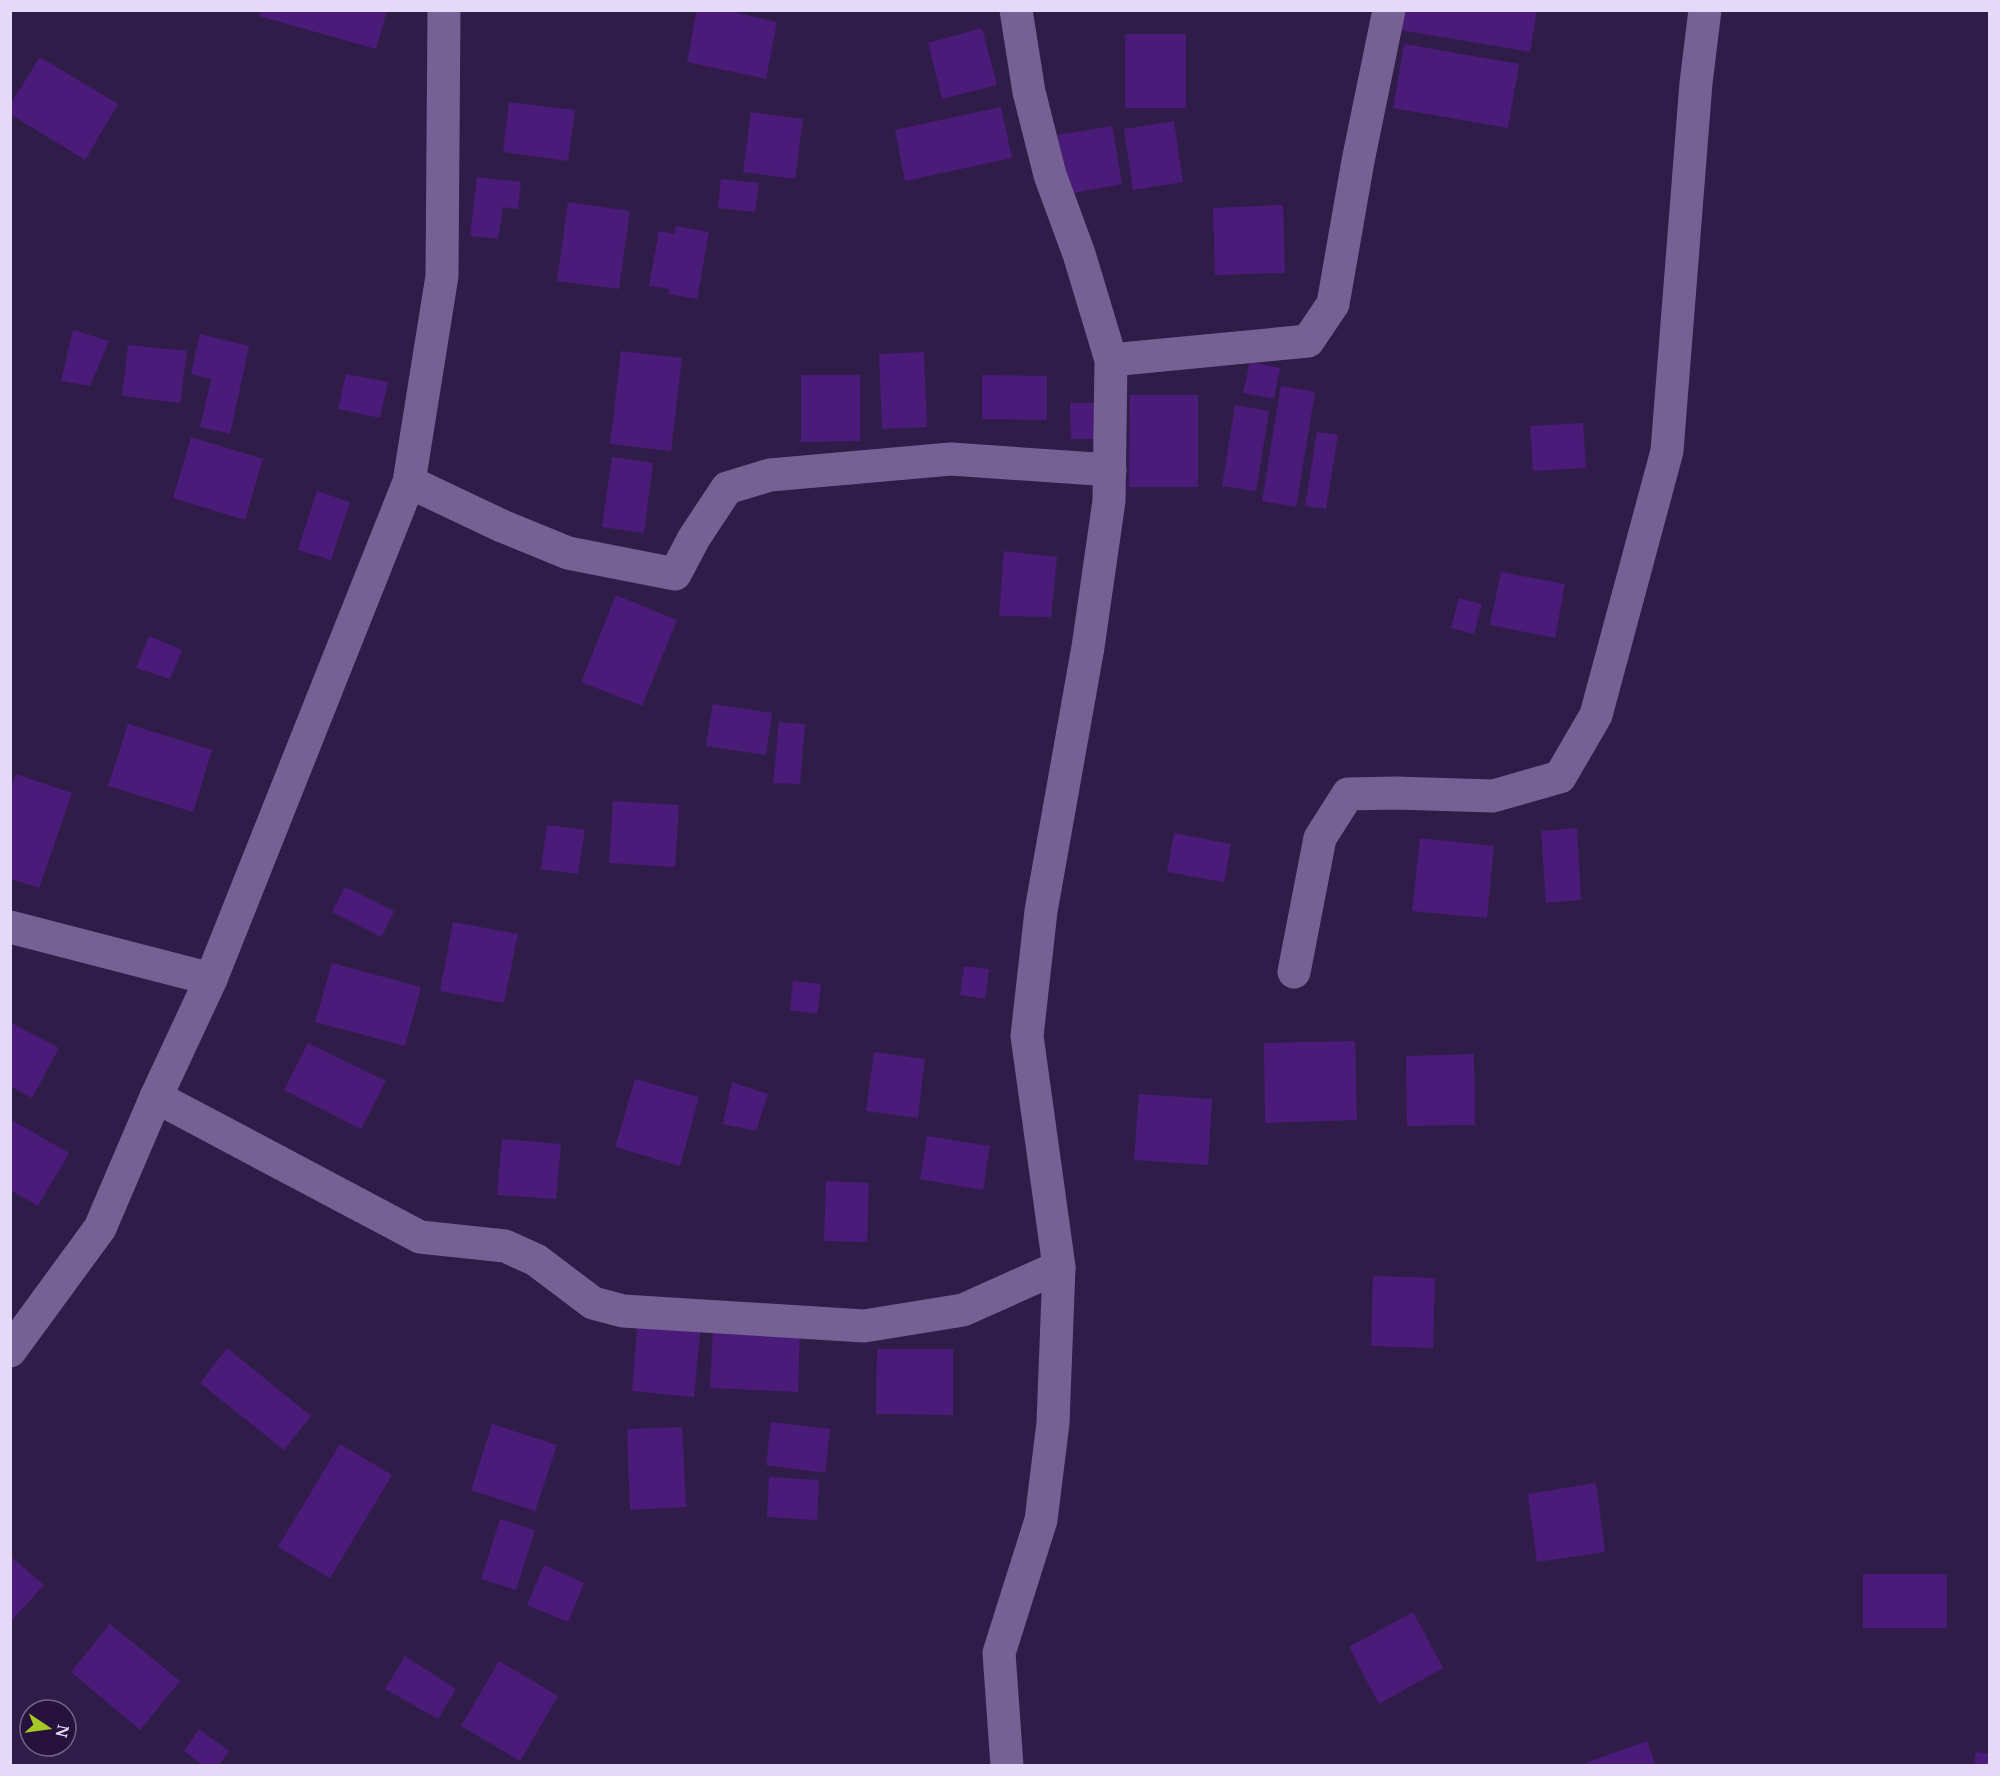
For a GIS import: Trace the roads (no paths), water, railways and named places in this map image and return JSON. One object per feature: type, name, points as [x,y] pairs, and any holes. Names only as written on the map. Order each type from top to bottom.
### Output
[{"type":"street","points":[[10,1351],[100,1228],[156,1097],[211,979],[409,482],[442,276],[444,10]]},
{"type":"street","points":[[1007,1766],[999,1653],[1041,1520],[1053,1423],[1059,1267],[1027,1036],[1041,910],[1088,647],[1109,501],[1111,360],[1079,254],[1050,175],[1029,92],[1016,10]]},
{"type":"street","points":[[1111,360],[1308,341],[1333,304],[1358,161],[1389,10]]},
{"type":"street","points":[[1294,972],[1320,838],[1348,794],[1493,796],[1560,777],[1596,715],[1667,451],[1696,83],[1705,10]]},
{"type":"street","points":[[409,482],[502,526],[568,553],[675,574],[694,538],[727,488],[770,475],[951,459],[1110,470]]},
{"type":"street","points":[[10,927],[211,979]]},
{"type":"street","points":[[156,1097],[420,1237],[505,1246],[536,1260],[593,1303],[623,1311],[864,1326],[963,1310],[1059,1267]]}]
